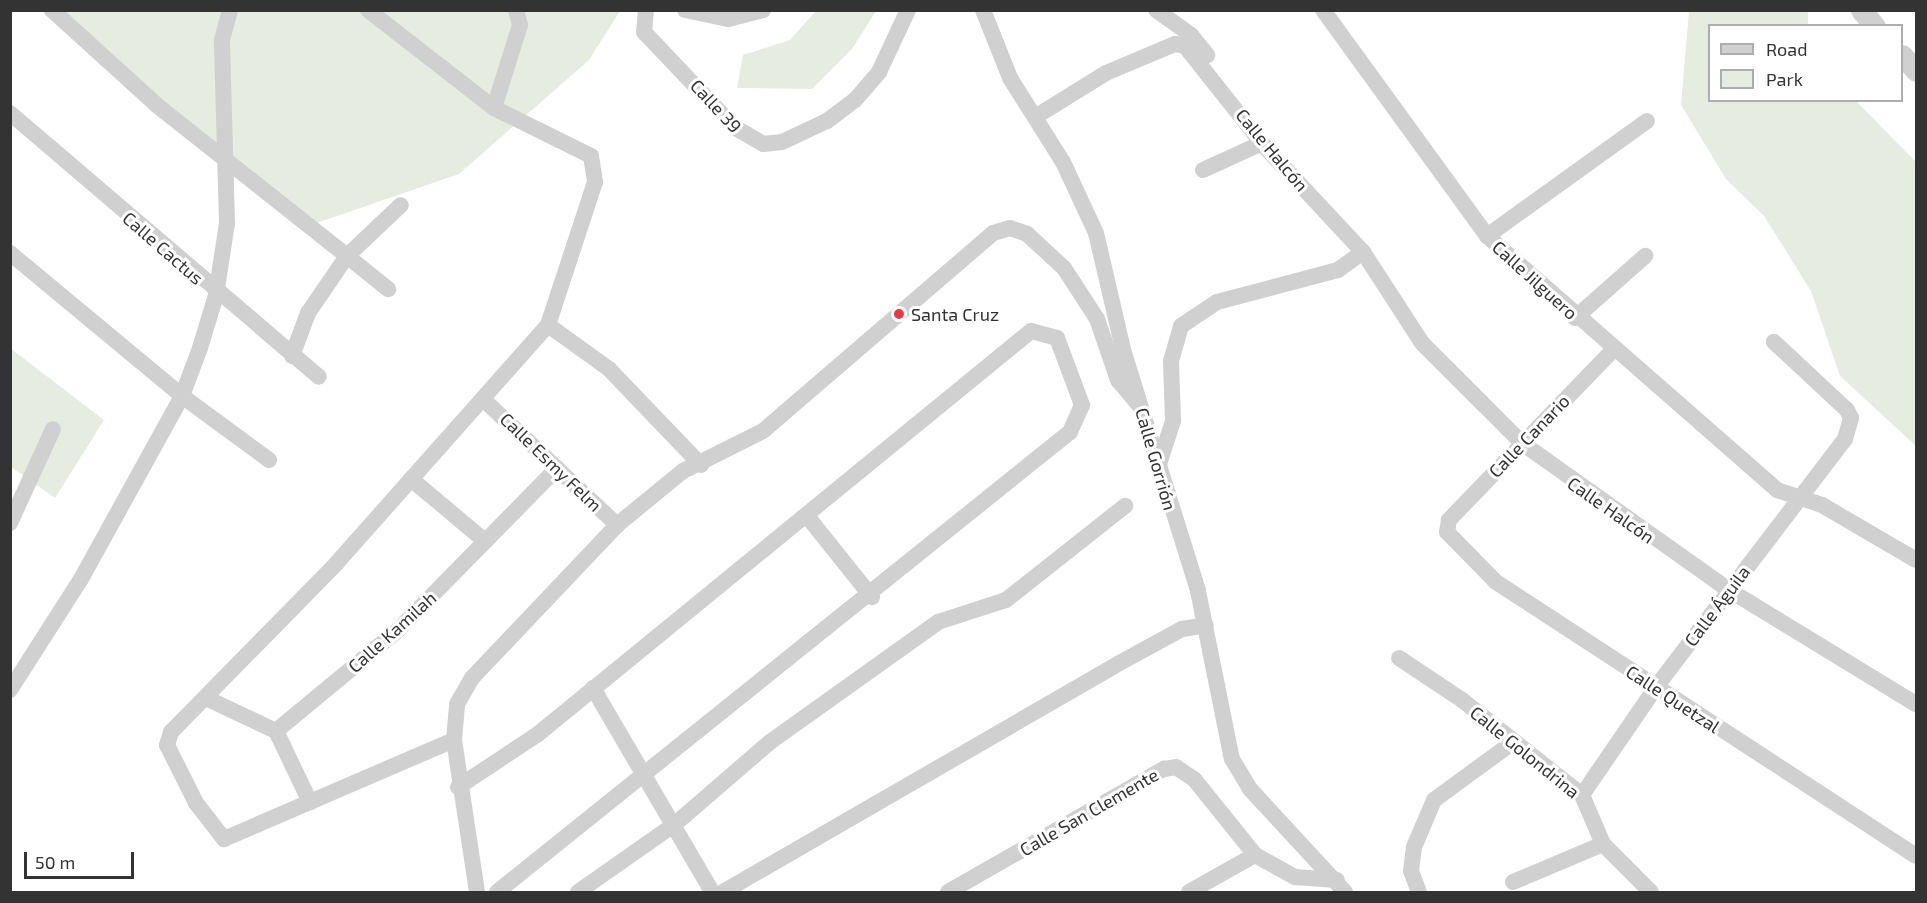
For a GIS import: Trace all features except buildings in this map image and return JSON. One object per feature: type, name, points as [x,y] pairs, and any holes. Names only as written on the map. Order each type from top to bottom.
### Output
[{"type":"street","points":[[52,10],[159,107],[225,157],[388,289]]},
{"type":"street","points":[[10,690],[81,579],[182,396],[216,295],[227,223],[225,157],[227,16],[211,10]]},
{"type":"street","points":[[368,10],[494,108],[591,156],[595,182],[548,325],[484,400],[208,699],[171,732],[167,745],[217,836],[233,839],[310,802],[454,740]]},
{"type":"street","points":[[494,108],[520,25],[516,10]]},
{"type":"street","name":"Calle 39","points":[[646,10],[644,32],[734,127],[763,144],[782,142],[827,121],[855,100],[879,72],[908,10]]},
{"type":"street","points":[[685,10],[728,19],[763,10]]},
{"type":"street","name":"Calle Gorrión","points":[[983,10],[1011,78],[1035,117],[1096,233],[1141,407],[1206,625],[1232,759],[1250,789],[1341,886]]},
{"type":"street","points":[[1156,10],[1191,35],[1210,59],[1214,79]]},
{"type":"street","name":"Calle Jilguero","points":[[1323,10],[1399,122],[1487,236],[1575,318],[1777,490],[1798,500],[1822,506],[1917,560]]},
{"type":"street","points":[[1861,10],[1873,24]]},
{"type":"street","name":"Calle Halcón","points":[[1035,117],[1106,73],[1175,44],[1185,45],[1262,143],[1364,252],[1422,343],[1522,443],[1729,590],[1917,704]]},
{"type":"street","points":[[1903,56],[1917,71]]},
{"type":"street","name":"Calle Cactus","points":[[10,113],[216,295],[319,377]]},
{"type":"street","points":[[1487,236],[1647,121]]},
{"type":"street","points":[[1203,170],[1262,143]]},
{"type":"street","points":[[292,356],[308,313],[347,256],[401,205]]},
{"type":"street","points":[[477,892],[458,787],[454,740],[457,704],[472,678],[616,525],[683,471],[701,465],[764,431],[993,233],[1010,228],[1042,244],[1084,291],[1118,380],[1141,407]]},
{"type":"street","points":[[1159,464],[1173,421],[1171,361],[1181,326],[1218,302],[1338,270],[1364,252]]},
{"type":"street","points":[[10,254],[182,396],[269,460]]},
{"type":"street","points":[[1575,318],[1645,256]]},
{"type":"street","points":[[548,325],[609,369],[701,465]]},
{"type":"street","points":[[458,787],[538,734],[1031,331],[1057,338],[1082,405],[1071,432],[872,597],[645,770],[497,892]]},
{"type":"street","name":"Calle Águila","points":[[1582,795],[1656,687],[1845,438],[1851,418],[1774,342]]},
{"type":"street","name":"Calle Canario","points":[[1446,525],[1614,349]]},
{"type":"street","name":"Calle Esmy Felm","points":[[484,400],[616,525]]},
{"type":"street","points":[[10,523],[53,429]]},
{"type":"street","name":"Calle Kamilah","points":[[276,731],[398,630],[557,468]]},
{"type":"street","points":[[411,479],[485,541]]},
{"type":"street","points":[[578,892],[675,824],[770,742],[938,622],[1006,600],[1125,506]]},
{"type":"street","points":[[807,516],[872,597]]},
{"type":"street","name":"Calle Quetzal","points":[[1446,525],[1496,582],[1917,856]]},
{"type":"street","points":[[723,892],[1114,666],[1182,629],[1206,625]]},
{"type":"street","name":"Calle Golondrina","points":[[1399,658],[1462,700],[1512,743],[1582,795],[1603,844],[1651,892]]},
{"type":"street","points":[[593,688],[645,770],[712,892]]},
{"type":"street","points":[[208,699],[276,731],[310,802]]},
{"type":"street","points":[[1419,892],[1411,871],[1414,847],[1434,800],[1512,743]]},
{"type":"street","name":"Calle San Clemente","points":[[948,892],[1170,768],[1194,779],[1255,855],[1295,877],[1341,886]]},
{"type":"street","points":[[1513,882],[1603,844]]},
{"type":"street","points":[[1189,892],[1255,855]]},
{"type":"green space","points":[[42,11],[620,11],[589,60],[459,174],[311,225],[264,195]]},
{"type":"green space","points":[[816,11],[876,11],[852,49],[812,89],[737,88],[743,55],[790,40]]},
{"type":"green space","points":[[1689,11],[1808,11],[1808,24],[1708,24],[1708,102],[1857,102],[1916,162],[1916,446],[1840,376],[1811,291],[1764,216],[1726,179],[1681,105]]},
{"type":"green space","points":[[10,348],[104,420],[55,498],[11,467]]},
{"type":"place","name":"Santa Cruz","points":[[899,314]]}]
